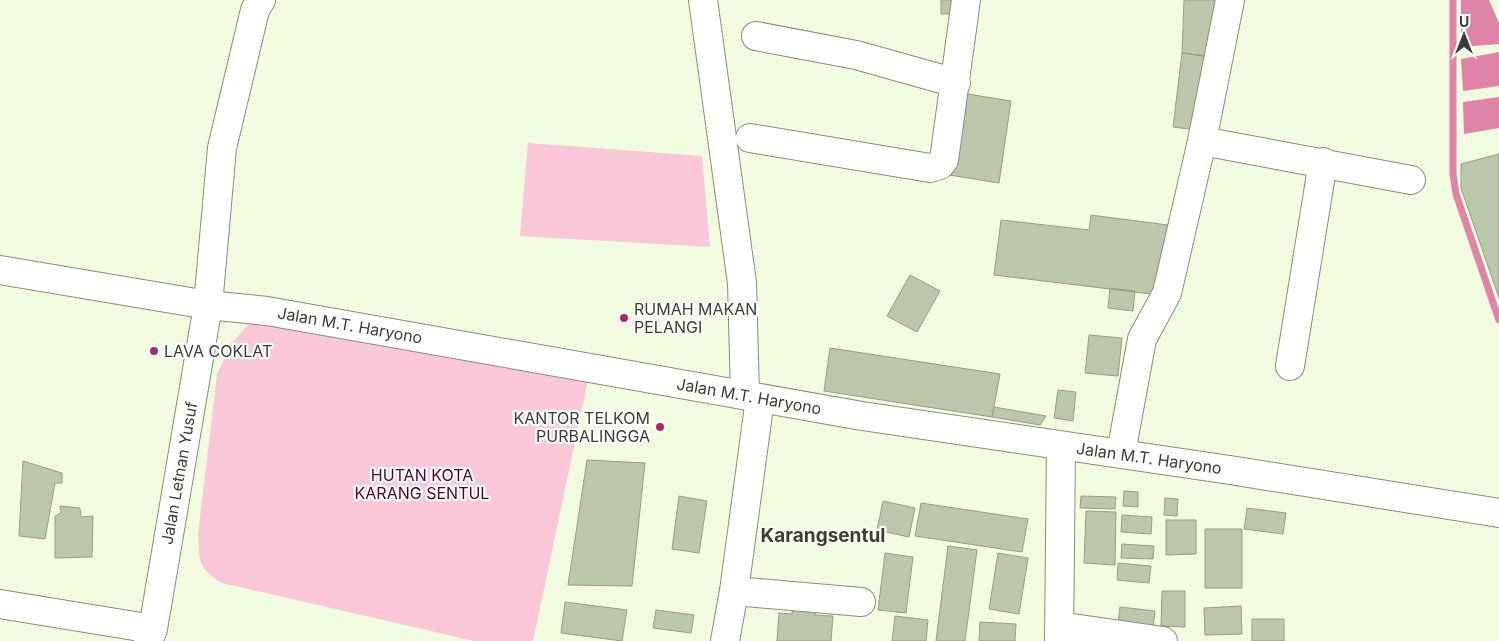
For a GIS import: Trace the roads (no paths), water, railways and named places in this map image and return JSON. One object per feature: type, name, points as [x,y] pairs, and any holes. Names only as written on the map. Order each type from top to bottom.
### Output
[{"type":"street","name":"Jalan Letnan Yusuf","points":[[150,635],[208,305],[222,148],[255,10],[261,0]]},
{"type":"street","points":[[703,0],[742,283],[753,397],[734,591],[724,641]]},
{"type":"street","points":[[750,138],[936,167],[944,160],[966,0]]},
{"type":"street","points":[[1121,453],[1142,339],[1167,293],[1202,141],[1230,0]]},
{"type":"street","points":[[756,36],[856,55],[956,83]]},
{"type":"street","points":[[1202,141],[1323,162],[1411,180]]},
{"type":"street","points":[[1290,366],[1323,162]]},
{"type":"street","name":"Jalan M.T. Haryono","points":[[0,270],[208,305],[267,311],[753,397],[1499,513]]},
{"type":"street","points":[[1061,446],[1059,634],[1163,641]]},
{"type":"street","points":[[734,591],[861,602]]},
{"type":"street","points":[[0,604],[150,635]]},
{"type":"waterway","points":[[1453,0],[1453,174],[1456,194],[1499,320]]},
{"type":"place","name":"RUMAH MAKAN PELANGI","points":[[624,318]]},
{"type":"place","name":"LAVA COKLAT","points":[[154,351]]},
{"type":"place","name":"KANTOR TELKOM PURBALINGGA","points":[[660,427]]},
{"type":"district","name":"Karangsentul","points":[[823,535]]},
{"type":"park label","name":"HUTAN KOTA KARANG SENTUL","points":[[422,484]]}]
